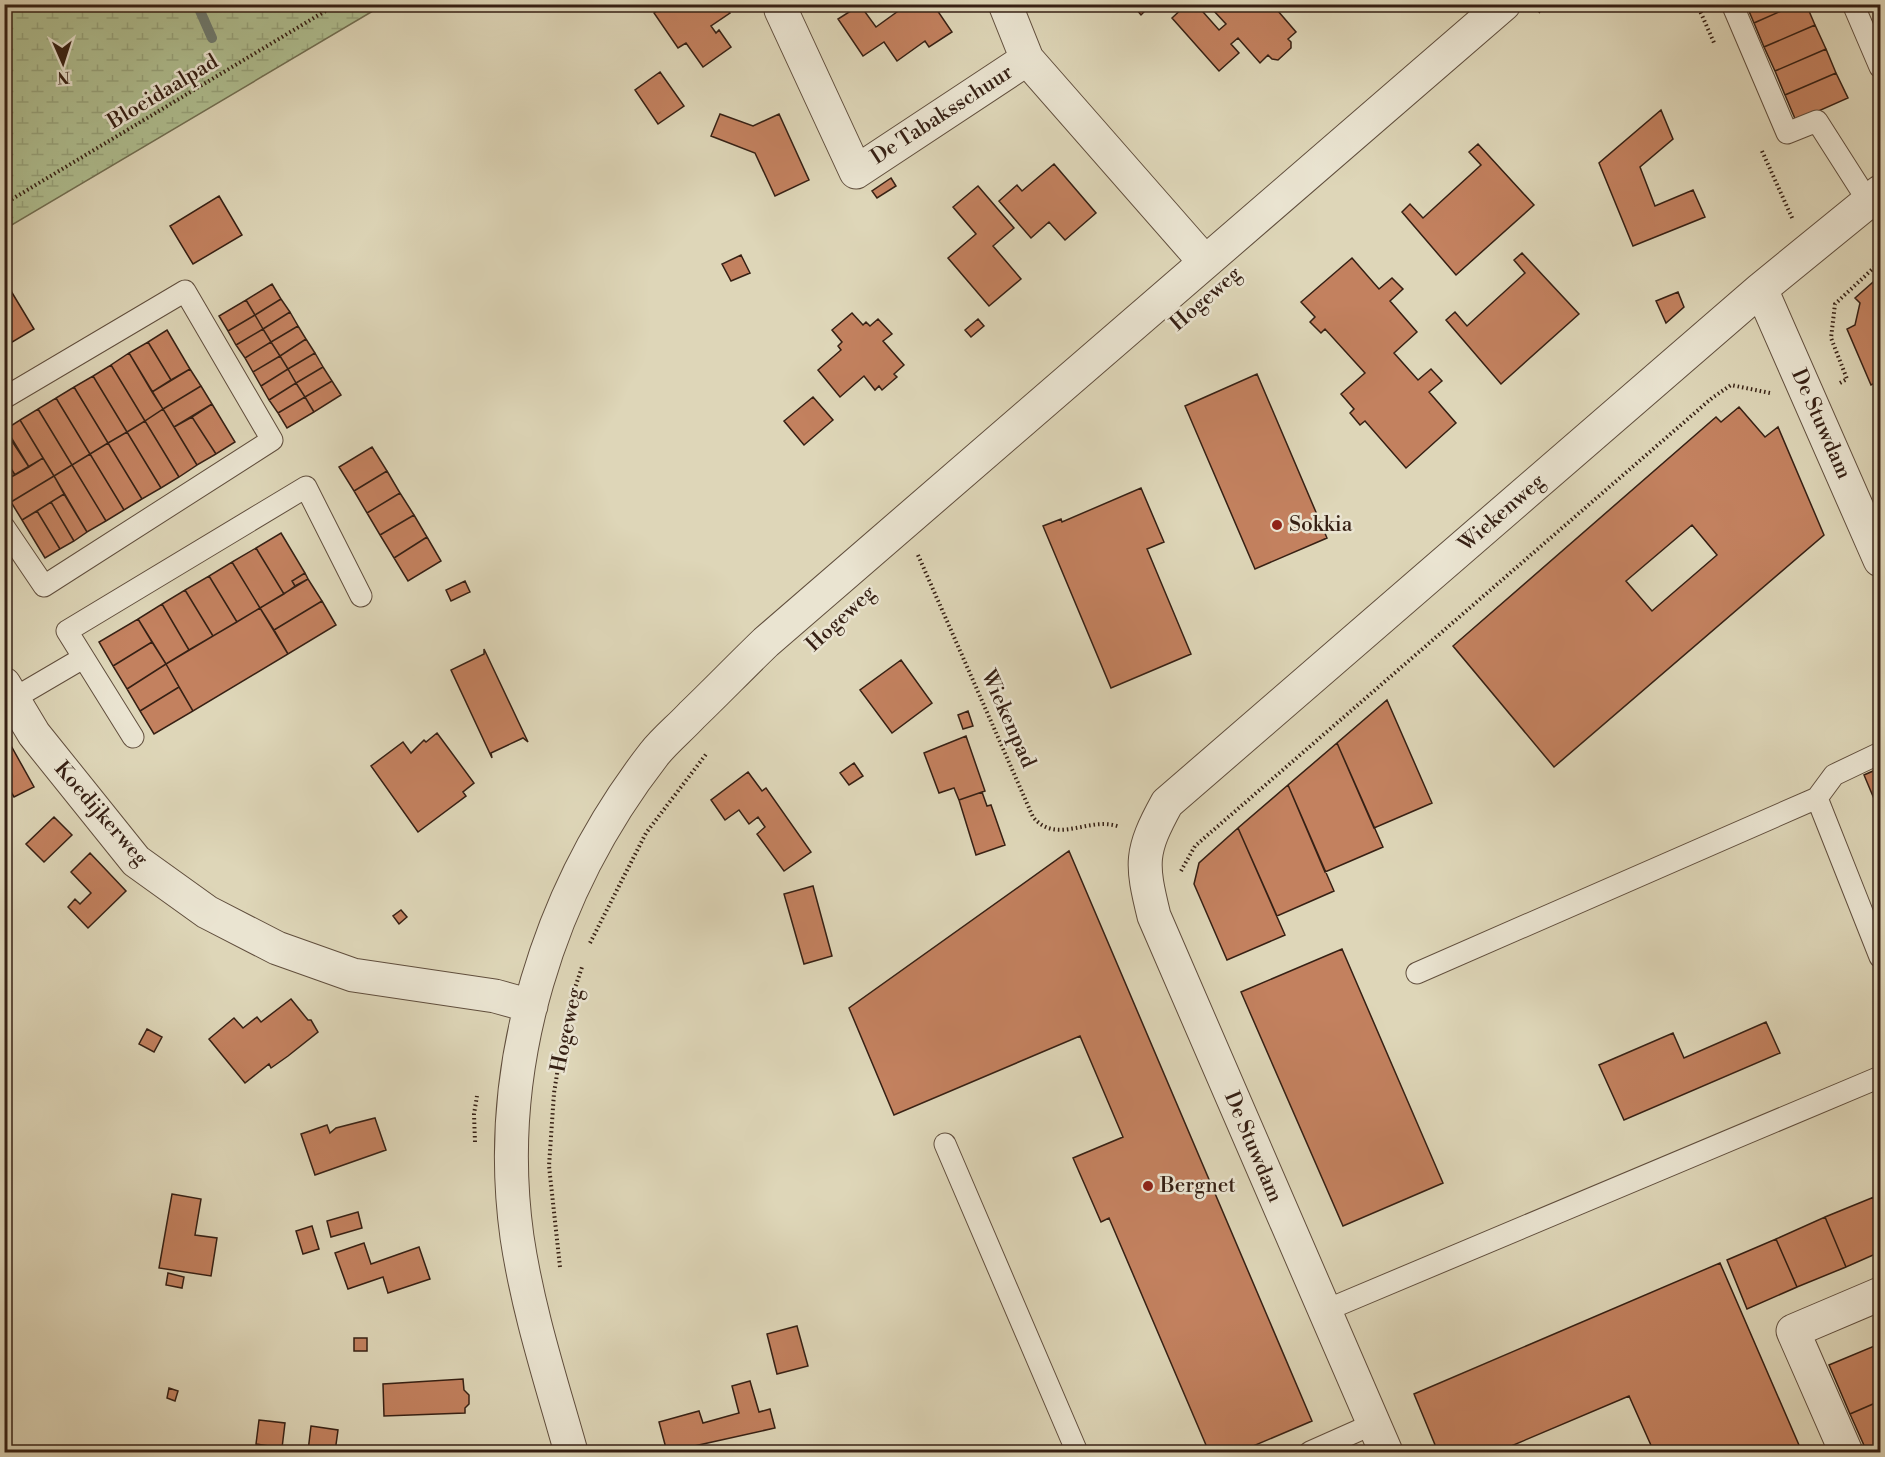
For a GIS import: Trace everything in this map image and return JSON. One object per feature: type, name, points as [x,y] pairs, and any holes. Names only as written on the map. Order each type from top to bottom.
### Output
[{"type":"street","name":"De Tabaksschuur","points":[[1005,4],[1027,59],[1204,262]]},
{"type":"street","name":"De Tabaksschuur","points":[[781,10],[856,172],[1027,59]]},
{"type":"street","name":"Hogeweg","points":[[571,1452],[531,1312],[517,1236],[511,1153],[517,1069],[531,1006],[562,906],[601,832],[655,753],[766,642],[1204,262],[1516,12]]},
{"type":"street","name":"Wiekenweg","points":[[1148,837],[1167,803],[1761,289],[1874,196]]},
{"type":"street","name":"De Stuwdam","points":[[1761,289],[1881,560]]},
{"type":"street","name":"Koedijkerweg","points":[[9,692],[34,734],[136,861],[207,912],[277,948],[353,975],[495,996],[531,1006]]},
{"type":"street","name":"De Stuwdam","points":[[1148,837],[1143,873],[1154,916],[1379,1438]]},
{"type":"street","points":[[1846,1452],[1793,1331],[1881,1294]]},
{"type":"lane","name":"Wiekenweg","points":[[1732,4],[1787,133],[1817,121],[1874,196]]},
{"type":"lane","points":[[1853,4],[1881,68]]},
{"type":"lane","points":[[4,398],[185,291],[272,440],[44,586],[4,527]]},
{"type":"lane","points":[[133,737],[67,631],[306,487],[360,596]]},
{"type":"lane","points":[[9,692],[83,658]]},
{"type":"lane","points":[[1417,973],[1817,798],[1834,775],[1881,753]]},
{"type":"lane","points":[[1817,798],[1881,957]]},
{"type":"lane","points":[[1324,1311],[1881,1077]]},
{"type":"lane","points":[[945,1144],[1077,1452]]},
{"type":"lane","points":[[1310,1452],[1379,1438]]},
{"type":"path","name":"Bloeidaalpad","points":[[4,204],[337,4]]},
{"type":"path","points":[[1516,12],[1546,4]]},
{"type":"path","points":[[1180,875],[1195,846],[1712,398],[1731,385],[1766,391],[1797,406],[1847,380],[1831,338],[1835,304],[1881,262]]},
{"type":"path","name":"Wiekenpad","points":[[908,557],[916,550],[1033,817],[1041,826],[1050,831],[1089,824],[1114,824],[1148,837]]},
{"type":"path","points":[[589,944],[646,832],[713,744]]},
{"type":"path","name":"Hogeweg","points":[[569,1007],[582,965]]},
{"type":"path","name":"Hogeweg","points":[[560,1268],[549,1166],[554,1092],[564,1028]]},
{"type":"path","points":[[476,1148],[474,1114],[478,1091]]},
{"type":"green space","points":[[5,4],[383,4],[383,5],[5,229]]},
{"type":"building","points":[[667,4],[724,4],[730,13],[711,26],[716,33],[719,30],[731,47],[703,67],[686,43],[678,48],[654,13]]},
{"type":"building","points":[[908,4],[933,4],[952,32],[929,47],[925,41],[897,61],[884,42],[863,56],[838,19],[860,5],[876,27]]},
{"type":"building","points":[[1132,4],[1143,4],[1147,9],[1141,15]]},
{"type":"building","points":[[1187,4],[1196,4],[1219,30],[1226,24],[1213,10],[1219,4],[1272,4],[1296,32],[1288,39],[1291,42],[1291,48],[1278,60],[1268,55],[1260,63],[1238,38],[1231,44],[1239,53],[1219,71],[1172,18]]},
{"type":"building","points":[[1746,4],[1797,4],[1754,23]]},
{"type":"building","points":[[1797,4],[1806,4],[1815,25],[1764,47],[1754,23]]},
{"type":"building","points":[[1872,4],[1880,4],[1880,24]]},
{"type":"building","points":[[1815,25],[1826,49],[1775,71],[1764,47]]},
{"type":"building","points":[[1826,49],[1836,73],[1785,95],[1775,71]]},
{"type":"building","points":[[660,72],[684,106],[658,124],[635,90]]},
{"type":"building","points":[[1836,73],[1848,98],[1796,121],[1785,95]]},
{"type":"building","points":[[1661,110],[1673,139],[1640,167],[1655,206],[1693,190],[1705,217],[1633,246],[1599,163]]},
{"type":"building","points":[[720,114],[753,126],[779,114],[809,180],[775,196],[755,153],[711,136]]},
{"type":"building","points":[[1478,144],[1534,205],[1456,275],[1402,212],[1410,204],[1423,218],[1481,165],[1469,152]]},
{"type":"building","points":[[1054,164],[1096,213],[1065,240],[1049,222],[1031,238],[999,201],[1017,185],[1022,191]]},
{"type":"building","points":[[891,178],[896,186],[877,198],[872,191]]},
{"type":"building","points":[[978,186],[1014,228],[993,246],[1021,279],[989,306],[948,258],[976,234],[953,207]]},
{"type":"building","points":[[219,196],[242,235],[193,264],[170,226]]},
{"type":"building","points":[[1522,253],[1579,314],[1501,384],[1446,320],[1455,312],[1467,326],[1525,273],[1514,260]]},
{"type":"building","points":[[741,255],[750,273],[731,281],[722,264]]},
{"type":"building","points":[[1352,258],[1379,289],[1392,278],[1403,289],[1390,301],[1417,332],[1394,353],[1418,380],[1431,369],[1442,381],[1429,392],[1456,423],[1406,468],[1365,421],[1360,425],[1350,413],[1354,409],[1341,394],[1365,373],[1325,329],[1321,333],[1310,322],[1315,317],[1301,302]]},
{"type":"building","points":[[1880,276],[1880,380],[1871,385],[1847,329],[1855,325],[1860,303],[1855,298]]},
{"type":"building","points":[[272,284],[281,299],[255,315],[246,300]]},
{"type":"building","points":[[11,291],[34,329],[4,347],[4,295]]},
{"type":"building","points":[[1678,292],[1684,307],[1666,323],[1656,301]]},
{"type":"building","points":[[281,299],[290,312],[263,329],[255,315]]},
{"type":"building","points":[[246,300],[255,315],[228,331],[219,316]]},
{"type":"building","points":[[290,312],[298,326],[271,342],[263,329]]},
{"type":"building","points":[[852,313],[863,325],[866,322],[870,326],[878,319],[892,334],[883,341],[904,365],[894,374],[897,377],[882,390],[879,386],[875,390],[864,376],[840,397],[818,370],[841,350],[838,346],[842,342],[832,330]]},
{"type":"building","points":[[255,315],[263,329],[236,345],[228,331]]},
{"type":"building","points":[[978,319],[984,326],[971,337],[965,330]]},
{"type":"building","points":[[298,326],[306,339],[280,356],[271,342]]},
{"type":"building","points":[[263,329],[271,342],[245,358],[236,345]]},
{"type":"building","points":[[167,330],[190,369],[171,380],[148,342]]},
{"type":"building","points":[[306,339],[315,353],[288,369],[280,356]]},
{"type":"building","points":[[148,342],[171,380],[152,392],[129,353]]},
{"type":"building","points":[[271,342],[280,356],[253,372],[245,358]]},
{"type":"building","points":[[129,353],[163,409],[145,421],[111,365]]},
{"type":"building","points":[[315,353],[323,367],[296,383],[288,369]]},
{"type":"building","points":[[280,356],[288,369],[261,386],[253,372]]},
{"type":"building","points":[[111,365],[145,421],[127,432],[93,376]]},
{"type":"building","points":[[323,367],[332,381],[305,397],[296,383]]},
{"type":"building","points":[[190,369],[201,386],[163,409],[152,392]]},
{"type":"building","points":[[288,369],[296,383],[269,400],[261,386]]},
{"type":"building","points":[[1257,374],[1327,538],[1255,569],[1185,406]]},
{"type":"building","points":[[93,376],[127,432],[108,443],[74,387]]},
{"type":"building","points":[[332,381],[341,395],[314,412],[305,397]]},
{"type":"building","points":[[296,383],[305,397],[278,413],[269,400]]},
{"type":"building","points":[[201,386],[212,404],[174,427],[163,409]]},
{"type":"building","points":[[74,387],[108,443],[90,454],[56,398]]},
{"type":"building","points":[[305,397],[314,412],[287,428],[278,413]]},
{"type":"building","points":[[813,397],[833,420],[804,445],[784,421]]},
{"type":"building","points":[[56,398],[90,454],[72,465],[38,409]]},
{"type":"building","points":[[212,404],[235,442],[216,454],[192,417]]},
{"type":"building","points":[[1739,407],[1765,437],[1778,427],[1824,535],[1554,767],[1453,646],[1716,417],[1721,422]],"holes":[[[1692,525],[1717,555],[1652,611],[1626,581]]]},
{"type":"building","points":[[38,409],[72,465],[54,476],[20,420]]},
{"type":"building","points":[[163,409],[197,465],[179,477],[145,421]]},
{"type":"building","points":[[192,417],[216,454],[197,465],[174,427]]},
{"type":"building","points":[[20,420],[43,458],[29,467],[6,429]]},
{"type":"building","points":[[145,421],[179,477],[161,488],[127,432]]},
{"type":"building","points":[[4,429],[29,467],[15,475],[4,457]]},
{"type":"building","points":[[127,432],[161,488],[142,499],[108,443]]},
{"type":"building","points":[[108,443],[142,499],[124,510],[90,454]]},
{"type":"building","points":[[372,447],[387,471],[354,491],[339,467]]},
{"type":"building","points":[[90,454],[124,510],[106,521],[72,465]]},
{"type":"building","points":[[4,457],[15,475],[4,481]]},
{"type":"building","points":[[43,458],[54,476],[11,502],[4,491],[4,481]]},
{"type":"building","points":[[72,465],[106,521],[87,532],[54,476]]},
{"type":"building","points":[[387,471],[400,493],[367,513],[354,491]]},
{"type":"building","points":[[54,476],[64,494],[22,520],[11,502]]},
{"type":"building","points":[[1141,488],[1164,542],[1147,549],[1191,654],[1111,688],[1043,526],[1061,519],[1062,522]]},
{"type":"building","points":[[400,493],[414,515],[380,535],[367,513]]},
{"type":"building","points":[[64,494],[87,532],[74,541],[51,502]]},
{"type":"building","points":[[51,502],[74,541],[60,549],[37,511]]},
{"type":"building","points":[[37,511],[60,549],[45,558],[22,520]]},
{"type":"building","points":[[414,515],[427,537],[394,558],[380,535]]},
{"type":"building","points":[[281,533],[305,573],[292,581],[295,586],[284,594],[256,548]]},
{"type":"building","points":[[427,537],[441,561],[408,581],[394,558]]},
{"type":"building","points":[[256,548],[284,594],[260,608],[232,562]]},
{"type":"building","points":[[232,562],[260,608],[237,622],[209,576]]},
{"type":"building","points":[[305,573],[308,579],[295,586],[292,581]]},
{"type":"building","points":[[209,576],[237,622],[213,636],[185,590]]},
{"type":"building","points":[[308,579],[322,601],[274,630],[260,608]]},
{"type":"building","points":[[465,581],[470,592],[451,601],[446,590]]},
{"type":"building","points":[[185,590],[213,636],[189,650],[162,604]]},
{"type":"building","points":[[322,601],[336,625],[288,654],[274,630]]},
{"type":"building","points":[[162,604],[189,650],[166,664],[138,619]]},
{"type":"building","points":[[260,608],[288,654],[193,711],[166,664]]},
{"type":"building","points":[[138,619],[152,642],[113,666],[99,642]]},
{"type":"building","points":[[152,642],[166,664],[127,689],[113,666]]},
{"type":"building","points":[[484,649],[528,742],[523,738],[491,753],[492,758],[451,670],[484,654]]},
{"type":"building","points":[[901,660],[932,703],[892,733],[860,690]]},
{"type":"building","points":[[166,664],[179,687],[140,711],[127,689]]},
{"type":"building","points":[[179,687],[193,711],[154,734],[140,711]]},
{"type":"building","points":[[1387,700],[1432,803],[1374,828],[1337,743]]},
{"type":"building","points":[[968,711],[973,726],[963,729],[958,715]]},
{"type":"building","points":[[437,733],[474,783],[463,792],[466,796],[418,832],[371,766],[403,742],[411,753],[424,740],[426,742]]},
{"type":"building","points":[[966,736],[985,791],[959,800],[954,788],[939,793],[924,753]]},
{"type":"building","points":[[9,742],[34,787],[14,797],[4,780],[4,745]]},
{"type":"building","points":[[1337,743],[1383,847],[1325,872],[1288,785]]},
{"type":"building","points":[[854,763],[863,776],[849,785],[840,773]]},
{"type":"building","points":[[1880,768],[1880,813],[1864,775]]},
{"type":"building","points":[[748,772],[762,791],[766,788],[811,852],[784,871],[757,834],[765,827],[758,817],[749,824],[739,810],[725,820],[711,800]]},
{"type":"building","points":[[1288,785],[1334,891],[1277,916],[1238,828]]},
{"type":"building","points":[[982,792],[987,806],[991,805],[1005,845],[976,855],[959,800]]},
{"type":"building","points":[[54,817],[72,835],[44,862],[26,844]]},
{"type":"building","points":[[1238,828],[1285,935],[1227,960],[1194,884],[1199,863]]},
{"type":"building","points":[[1069,851],[1312,1421],[1239,1452],[1209,1452],[1109,1218],[1101,1222],[1073,1158],[1123,1137],[1080,1036],[894,1115],[849,1008]]},
{"type":"building","points":[[90,853],[126,891],[88,928],[68,907],[75,899],[80,904],[91,893],[71,872]]},
{"type":"building","points":[[813,886],[832,956],[804,964],[784,894]]},
{"type":"building","points":[[401,910],[407,917],[399,924],[393,916]]},
{"type":"building","points":[[1342,949],[1443,1183],[1343,1226],[1241,992]]},
{"type":"building","points":[[291,999],[308,1020],[311,1020],[318,1032],[271,1068],[269,1064],[245,1083],[209,1039],[234,1018],[243,1028],[257,1017],[261,1022]]},
{"type":"building","points":[[1766,1022],[1780,1053],[1624,1120],[1599,1065],[1673,1033],[1684,1058]]},
{"type":"building","points":[[147,1029],[162,1037],[154,1052],[139,1044]]},
{"type":"building","points":[[375,1118],[386,1150],[315,1175],[301,1134],[327,1125],[330,1133],[336,1128]]},
{"type":"building","points":[[172,1194],[201,1199],[195,1235],[217,1238],[211,1276],[159,1268]]},
{"type":"building","points":[[1874,1197],[1880,1211],[1880,1252],[1846,1267],[1825,1217]]},
{"type":"building","points":[[358,1212],[362,1228],[331,1237],[327,1221]]},
{"type":"building","points":[[1825,1217],[1846,1267],[1797,1287],[1776,1239]]},
{"type":"building","points":[[312,1226],[319,1249],[303,1254],[296,1231]]},
{"type":"building","points":[[1776,1239],[1797,1287],[1747,1309],[1727,1260]]},
{"type":"building","points":[[364,1243],[371,1264],[419,1247],[430,1279],[388,1293],[383,1277],[348,1289],[335,1253]]},
{"type":"building","points":[[1720,1263],[1802,1452],[1654,1452],[1629,1396],[1497,1452],[1438,1452],[1414,1394]]},
{"type":"building","points":[[168,1273],[184,1277],[182,1288],[166,1285]]},
{"type":"building","points":[[797,1326],[808,1366],[777,1374],[767,1334]]},
{"type":"building","points":[[354,1338],[367,1338],[367,1351],[354,1351]]},
{"type":"building","points":[[1879,1344],[1880,1401],[1850,1414],[1829,1365]]},
{"type":"building","points":[[463,1379],[464,1390],[469,1395],[469,1404],[465,1408],[465,1413],[384,1416],[383,1384]]},
{"type":"building","points":[[750,1381],[759,1412],[770,1409],[775,1428],[667,1452],[659,1422],[699,1411],[703,1423],[739,1413],[732,1386]]},
{"type":"building","points":[[169,1388],[178,1391],[175,1401],[167,1398]]},
{"type":"building","points":[[1880,1401],[1880,1452],[1867,1452],[1850,1414]]},
{"type":"building","points":[[259,1420],[285,1423],[282,1448],[256,1444]]},
{"type":"building","points":[[311,1426],[338,1430],[335,1452],[308,1451]]},
{"type":"waterway","points":[[197,4],[212,38]]},
{"type":"place","name":"Sokkia","points":[[1277,525]]},
{"type":"place","name":"Bergnet","points":[[1148,1186]]}]
